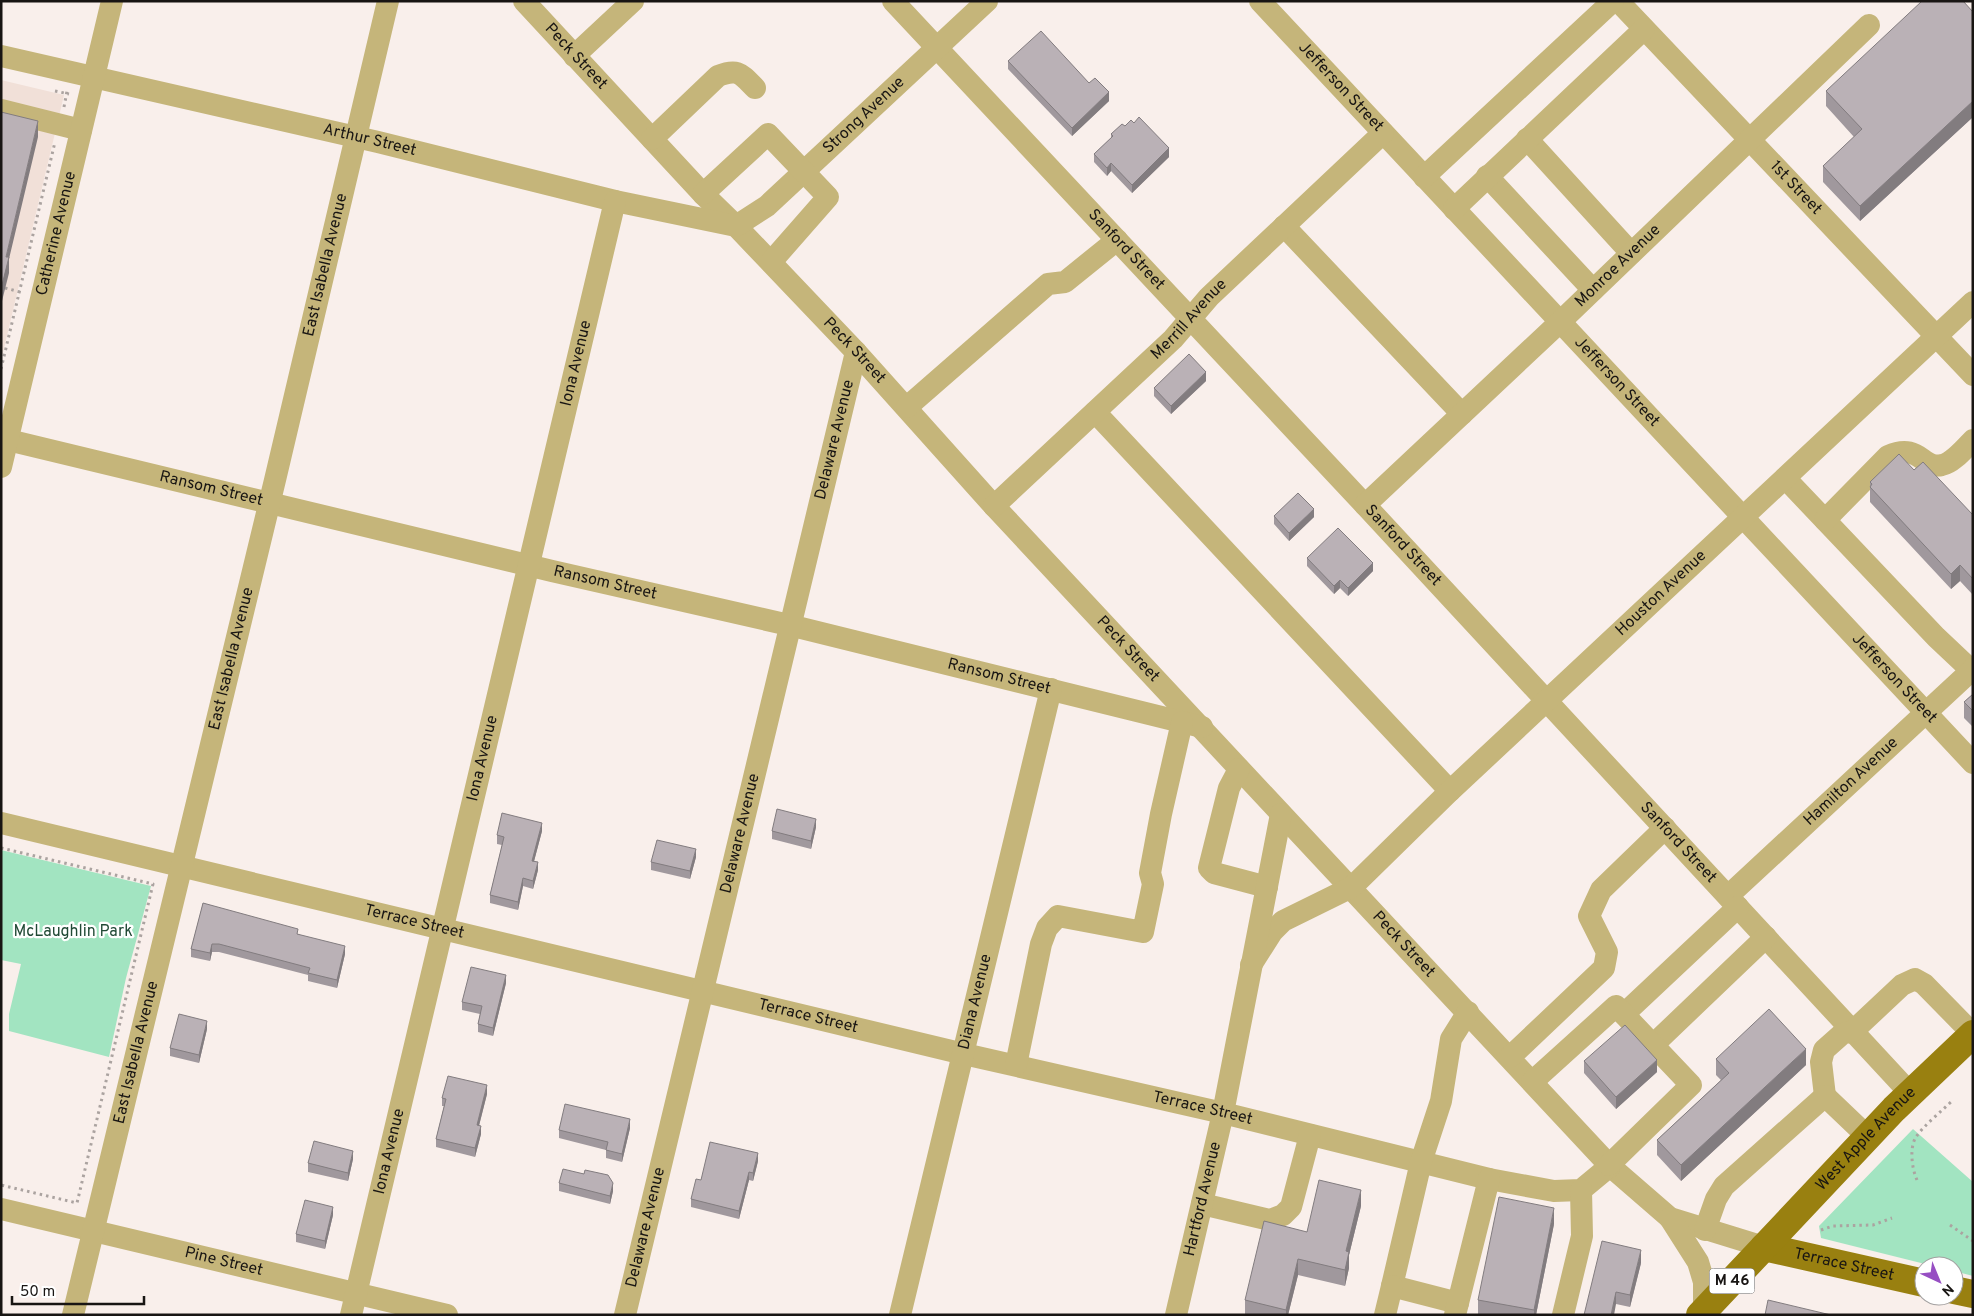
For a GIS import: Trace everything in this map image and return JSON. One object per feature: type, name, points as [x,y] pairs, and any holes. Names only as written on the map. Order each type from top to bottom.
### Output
[{"type":"main road","name":"West Apple Avenue","points":[[1764,1247],[1910,1093],[1973,1034]]},
{"type":"main road","name":"Terrace Street","points":[[1764,1247],[1914,1282]]},
{"type":"main road","name":"M 46","points":[[1702,1312],[1764,1247]]},
{"type":"street","name":"Catherine Avenue","points":[[1,467],[70,127],[94,77],[112,1]]},
{"type":"street","name":"East Isabella Avenue","points":[[73,1315],[270,504],[388,1]]},
{"type":"street","name":"Peck Street","points":[[524,1],[702,194],[736,226],[856,352],[1192,725],[1239,769],[1352,887],[1610,1166],[1670,1218],[1764,1247]]},
{"type":"street","points":[[574,56],[633,1]]},
{"type":"street","name":"Sanford Street","points":[[893,1],[1365,505],[1910,1093]]},
{"type":"street","name":"Strong Avenue","points":[[736,226],[767,206],[987,1]]},
{"type":"street","name":"Jefferson Street","points":[[1260,1],[1973,763]]},
{"type":"street","points":[[1424,177],[1613,1]]},
{"type":"street","name":"1st Street","points":[[1618,1],[1973,375]]},
{"type":"street","name":"Monroe Avenue","points":[[1365,505],[1560,322],[1869,26]]},
{"type":"street","points":[[1454,209],[1644,28]]},
{"type":"street","name":"Arthur Street","points":[[1,56],[355,137],[615,201],[736,226]]},
{"type":"street","points":[[652,139],[718,76],[730,72],[739,73],[754,88]]},
{"type":"street","points":[[1,110],[70,127]]},
{"type":"street","name":"Merrill Avenue","points":[[994,506],[1173,338],[1209,297],[1383,133]]},
{"type":"street","points":[[702,194],[768,134],[828,197],[771,262]]},
{"type":"street","points":[[1527,139],[1631,253]]},
{"type":"street","points":[[1487,176],[1593,290]]},
{"type":"street","name":"Iona Avenue","points":[[353,1304],[615,201]]},
{"type":"street","points":[[1284,226],[1462,414]]},
{"type":"street","points":[[906,408],[1048,284],[1066,282],[1117,240]]},
{"type":"street","name":"Houston Avenue","points":[[1352,887],[1450,791],[1973,302]]},
{"type":"street","name":"Delaware Avenue","points":[[625,1315],[856,352]]},
{"type":"street","points":[[1095,412],[1450,791]]},
{"type":"street","name":"Ransom Street","points":[[8,440],[270,504],[789,625],[1192,725]]},
{"type":"street","points":[[1825,520],[1888,456],[1898,452],[1913,452],[1933,466],[1944,465],[1973,440]]},
{"type":"street","points":[[1785,478],[1936,636],[1972,669]]},
{"type":"street","name":"Hamilton Avenue","points":[[1532,1082],[1620,1010],[1972,669]]},
{"type":"street","name":"Diana Avenue","points":[[900,1315],[1051,689]]},
{"type":"street","points":[[1016,1065],[1042,944],[1048,928],[1058,916],[1143,932],[1153,884],[1150,873],[1161,814],[1192,725]]},
{"type":"street","points":[[1239,769],[1229,788],[1209,868],[1214,872],[1267,887]]},
{"type":"street","name":"Hartford Avenue","points":[[1176,1315],[1223,1113],[1282,814]]},
{"type":"street","name":"Terrace Street","points":[[1,823],[964,1054],[1223,1113],[1489,1179],[1554,1191],[1581,1190]]},
{"type":"street","points":[[1510,1058],[1604,968],[1607,952],[1589,916],[1601,890],[1665,828]]},
{"type":"street","name":"Hartford Avenue","points":[[1251,965],[1272,932],[1283,921],[1352,887]]},
{"type":"street","points":[[1653,1045],[1766,937]]},
{"type":"street","points":[[1868,1137],[1825,1096],[1821,1062],[1824,1050],[1842,1034],[1853,1030],[1902,984],[1915,979],[1924,984],[1973,1034]]},
{"type":"street","points":[[1563,1315],[1582,1236],[1581,1190],[1610,1166],[1691,1085],[1620,1010]]},
{"type":"street","points":[[1385,1315],[1421,1162],[1441,1101],[1451,1038],[1468,1012]]},
{"type":"street","points":[[1705,1230],[1716,1198],[1724,1186],[1825,1096]]},
{"type":"street","points":[[1202,1204],[1270,1220],[1283,1215],[1291,1207],[1310,1135]]},
{"type":"street","points":[[1392,1286],[1456,1309],[1489,1179]]},
{"type":"street","name":"Pine Street","points":[[1,1209],[94,1231],[353,1304],[447,1315]]},
{"type":"street","points":[[1670,1218],[1698,1262],[1704,1282],[1702,1312]]},
{"type":"path","points":[[1,369],[20,292],[70,127],[72,71]]},
{"type":"path","points":[[5,288],[20,292]]},
{"type":"path","points":[[1,848],[153,884],[77,1203],[1,1185]]},
{"type":"path","points":[[1917,1180],[1913,1171],[1913,1148],[1916,1138],[1953,1100]]},
{"type":"path","points":[[1821,1230],[1833,1226],[1873,1226],[1892,1218]]},
{"type":"path","points":[[1950,1225],[1973,1241]]},
{"type":"shaded area","points":[[1,80],[64,95],[1,361]]},
{"type":"green space","name":"McLaughlin Park","points":[[1,850],[151,886],[126,978],[109,1057],[9,1031],[9,1014],[21,964],[1,960]]},
{"type":"green space","points":[[1913,1129],[1973,1182],[1973,1276],[1964,1274],[1964,1256],[1914,1256],[1914,1261],[1821,1238],[1819,1226]]},
{"type":"building","points":[[1922,1],[1963,1],[1973,12],[1973,101],[1860,206],[1823,166],[1862,129],[1826,91]]},
{"type":"building","points":[[1041,31],[1089,83],[1095,78],[1109,92],[1072,128],[1008,61]]},
{"type":"building","points":[[1,112],[38,121],[6,257],[9,257],[1,289]]},
{"type":"building","points":[[1139,117],[1169,148],[1132,185],[1111,163],[1107,168],[1094,154],[1113,136],[1111,134],[1122,124],[1125,126],[1131,120],[1134,123]]},
{"type":"building","points":[[1189,354],[1206,372],[1171,406],[1154,388]]},
{"type":"building","points":[[1899,454],[1914,470],[1923,462],[1973,515],[1973,579],[1960,565],[1951,574],[1870,487],[1872,484],[1870,482]]},
{"type":"building","points":[[1298,493],[1314,509],[1289,533],[1274,516]]},
{"type":"building","points":[[1338,528],[1373,563],[1348,588],[1340,580],[1334,586],[1307,558]]},
{"type":"building","points":[[1973,694],[1973,711],[1964,702]]},
{"type":"building","points":[[777,809],[816,819],[811,841],[772,831]]},
{"type":"building","points":[[502,813],[542,823],[532,861],[538,862],[533,881],[523,878],[518,902],[490,895],[504,837],[497,835]]},
{"type":"building","points":[[657,840],[696,849],[690,871],[651,862]]},
{"type":"building","points":[[203,903],[298,929],[297,934],[345,946],[337,980],[308,973],[310,968],[219,944],[212,944],[210,953],[191,949]]},
{"type":"building","points":[[471,967],[506,975],[493,1028],[478,1024],[482,1006],[462,1002]]},
{"type":"building","points":[[1769,1009],[1806,1049],[1681,1165],[1657,1140],[1729,1073],[1716,1059]]},
{"type":"building","points":[[179,1014],[207,1021],[199,1055],[170,1048]]},
{"type":"building","points":[[1625,1025],[1657,1060],[1616,1097],[1584,1061]]},
{"type":"building","points":[[448,1076],[487,1085],[477,1125],[481,1126],[475,1148],[436,1139],[446,1099],[442,1098]]},
{"type":"building","points":[[565,1104],[630,1119],[622,1154],[606,1150],[608,1142],[559,1130]]},
{"type":"building","points":[[314,1141],[353,1151],[348,1173],[308,1163]]},
{"type":"building","points":[[710,1142],[758,1153],[753,1173],[749,1172],[739,1211],[691,1199],[696,1179],[701,1180]]},
{"type":"building","points":[[563,1169],[584,1174],[585,1170],[608,1175],[613,1183],[610,1196],[559,1183]]},
{"type":"building","points":[[1319,1180],[1361,1190],[1346,1251],[1349,1252],[1345,1270],[1298,1259],[1286,1310],[1245,1300],[1264,1221],[1307,1232]]},
{"type":"building","points":[[1499,1197],[1554,1208],[1534,1310],[1478,1300]]},
{"type":"building","points":[[305,1200],[333,1207],[325,1241],[296,1234]]},
{"type":"building","points":[[1602,1241],[1641,1250],[1630,1295],[1616,1292],[1611,1315],[1584,1315]]},
{"type":"building","points":[[1768,1300],[1831,1315],[1765,1315]]}]
